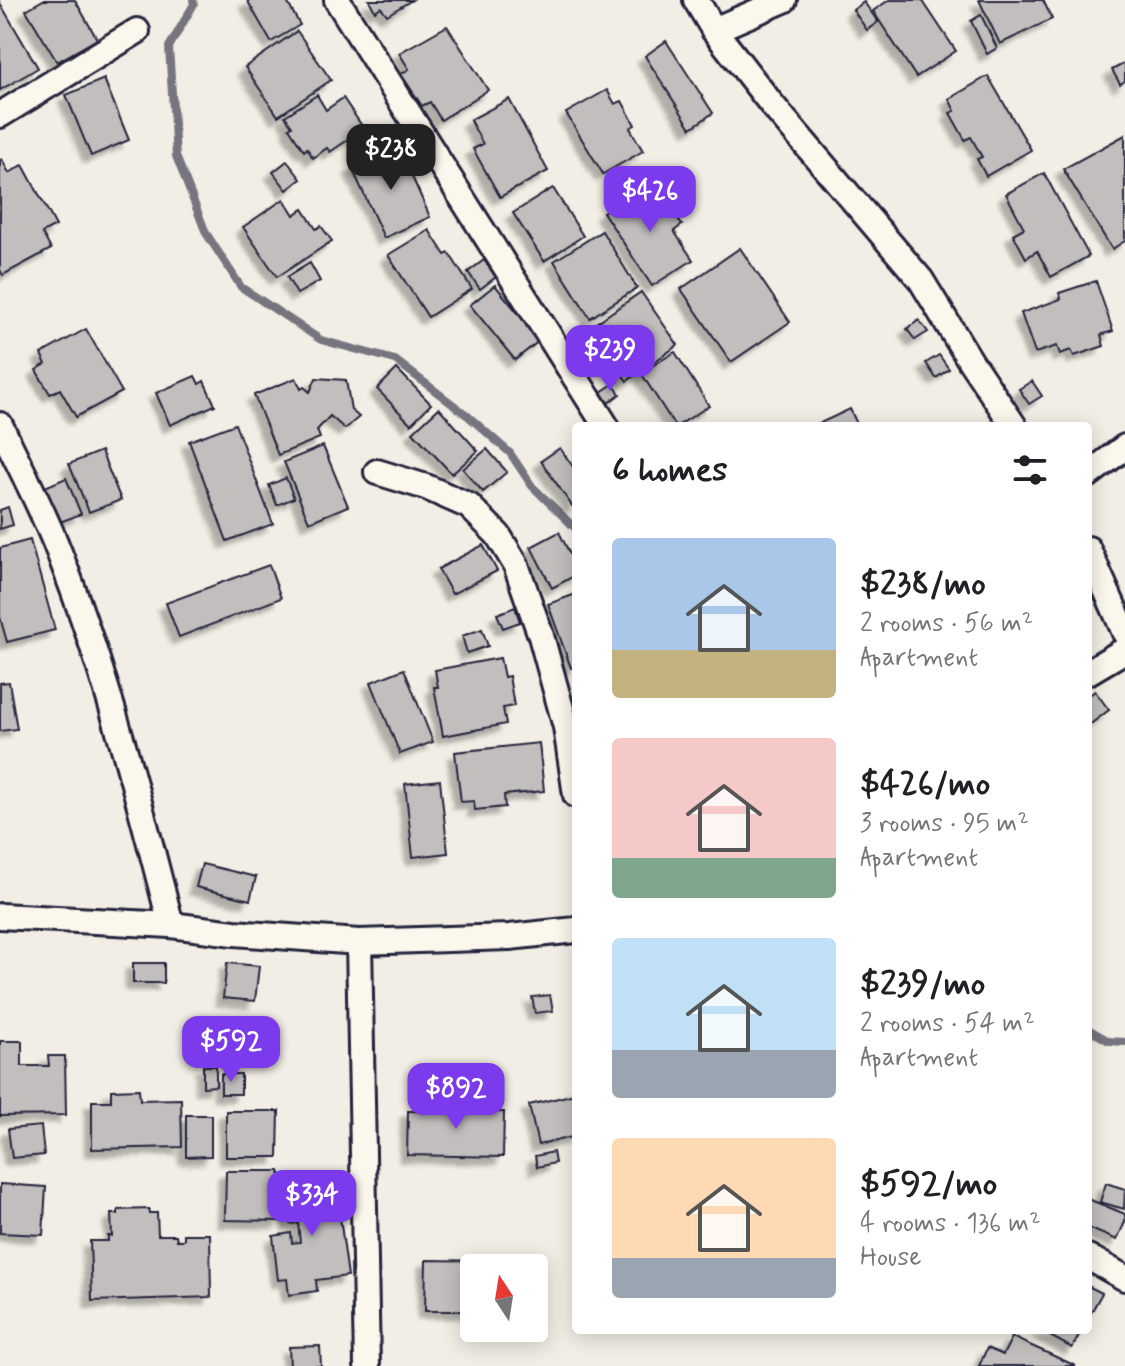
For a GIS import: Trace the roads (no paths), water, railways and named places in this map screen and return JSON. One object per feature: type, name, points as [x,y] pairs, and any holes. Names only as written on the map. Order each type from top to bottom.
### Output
[{"type":"street","points":[[337,0],[603,422]]},
{"type":"street","points":[[696,0],[714,30],[773,106],[921,280],[1011,422]]},
{"type":"street","points":[[714,30],[784,0]]},
{"type":"street","points":[[0,115],[137,31]]},
{"type":"street","points":[[1,430],[58,549],[87,628],[141,809],[171,925]]},
{"type":"street","points":[[1092,472],[1125,447]]},
{"type":"street","points":[[377,472],[426,487],[469,506],[498,535],[516,565],[541,636],[566,727],[572,768]]},
{"type":"street","points":[[1092,558],[1125,633]]},
{"type":"street","points":[[1092,670],[1125,650]]},
{"type":"street","points":[[0,916],[171,925],[359,942],[509,937],[572,930]]},
{"type":"street","points":[[359,942],[367,1366]]},
{"type":"street","points":[[1092,1259],[1125,1278]]},
{"type":"waterway","points":[[193,0],[194,4],[169,47],[176,156],[206,233],[241,287],[321,340],[395,360],[510,453],[532,486],[572,525]]},
{"type":"waterway","points":[[1092,1031],[1109,1041],[1125,1042]]}]
